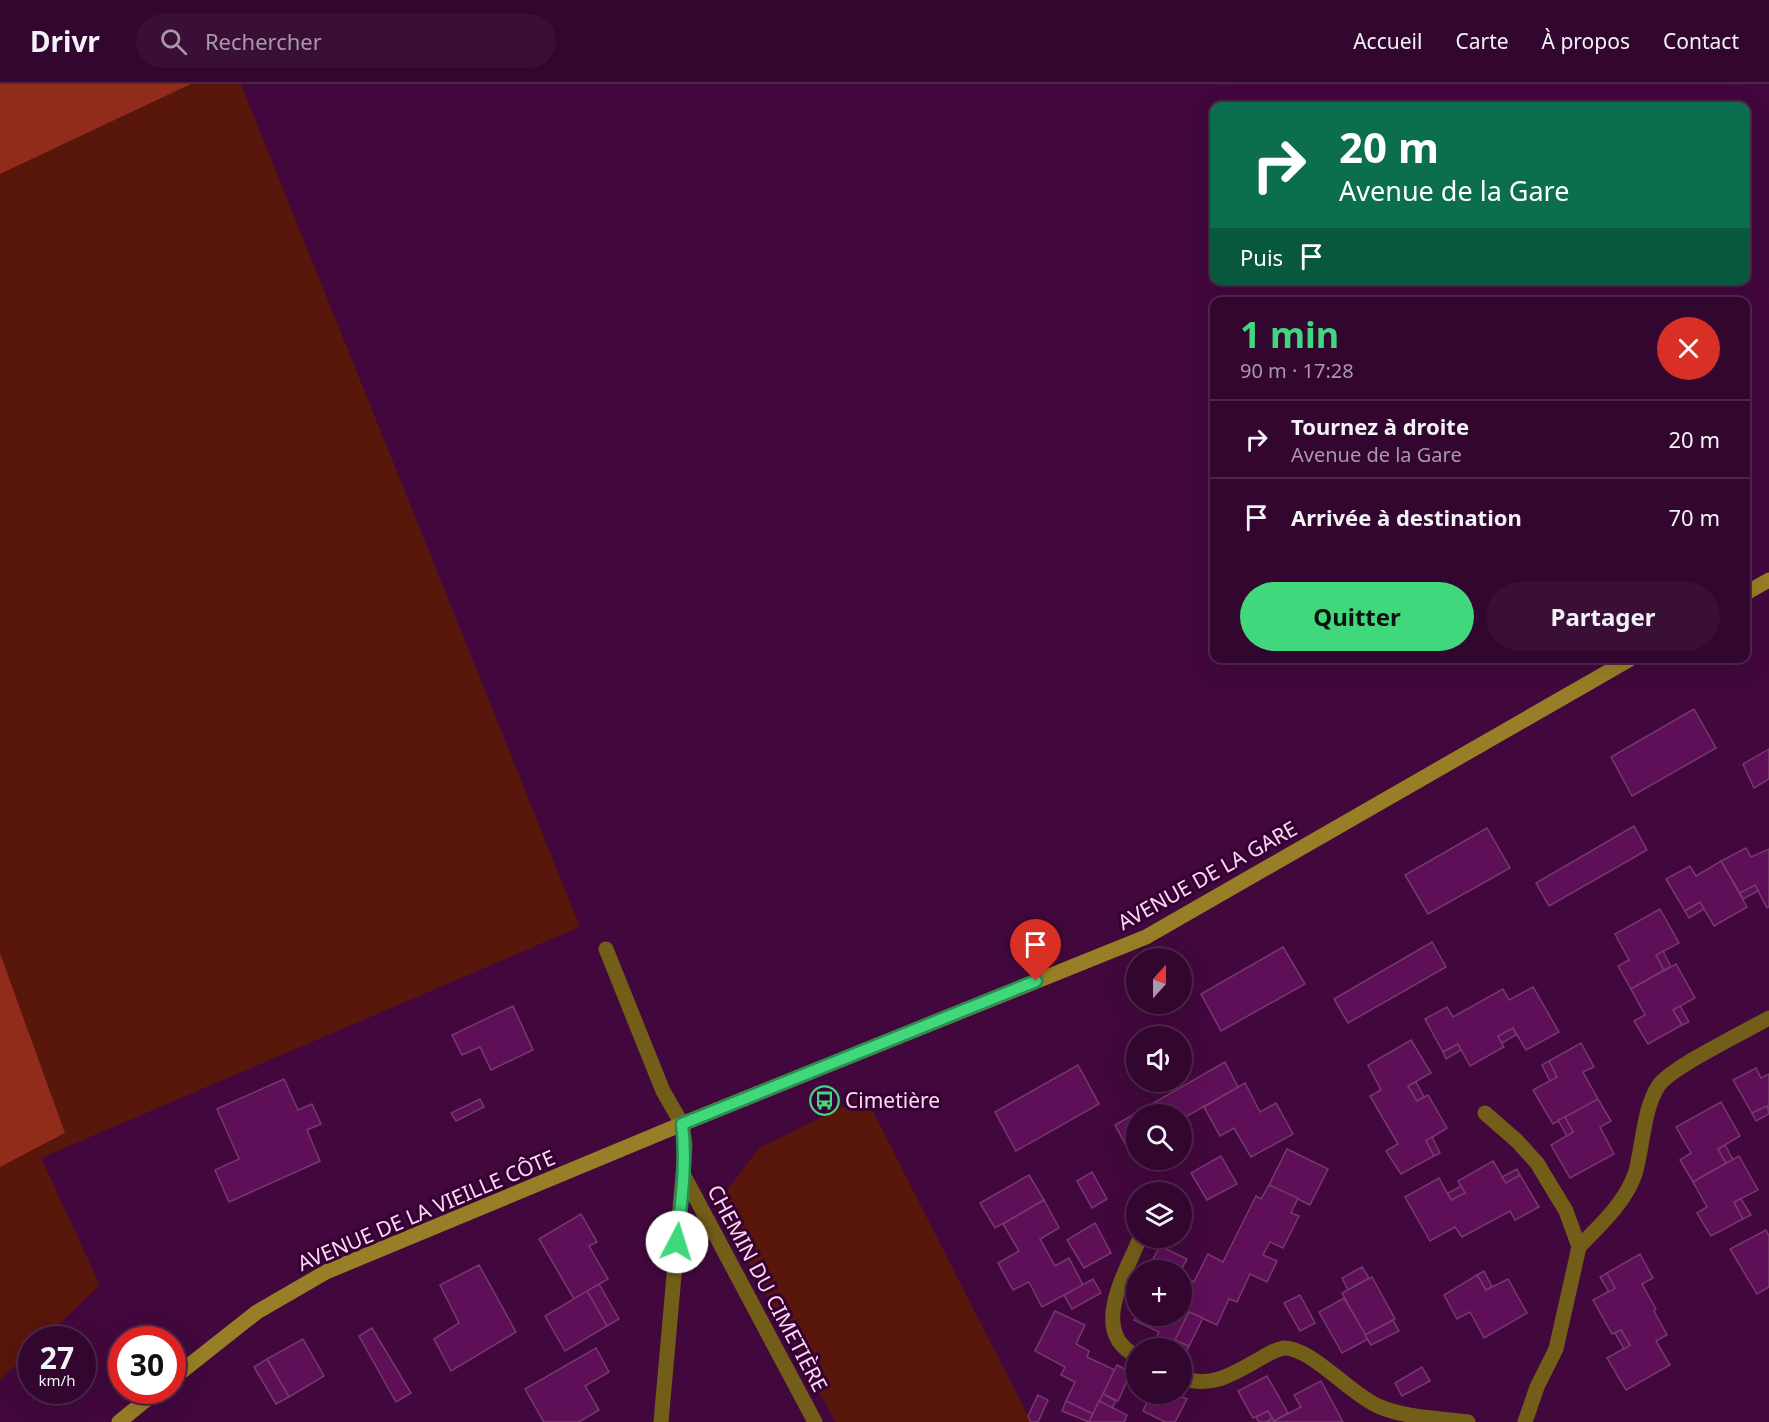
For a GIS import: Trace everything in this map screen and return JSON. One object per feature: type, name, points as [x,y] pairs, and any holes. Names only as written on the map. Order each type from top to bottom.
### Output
[{"type":"street","points":[[1750,591],[1769,580]]},
{"type":"street","name":"AVENUE DE LA GARE","points":[[682,1124],[1146,937],[1623,663]]},
{"type":"street","points":[[606,949],[663,1091],[682,1124],[685,1145],[661,1422]]},
{"type":"street","points":[[1525,1422],[1537,1387],[1557,1349],[1568,1289],[1579,1248],[1620,1202],[1634,1176],[1650,1107],[1659,1085],[1678,1069],[1769,1018]]},
{"type":"street","points":[[1485,1113],[1517,1141],[1537,1163],[1566,1211],[1579,1248]]},
{"type":"street","name":"AVENUE DE LA VIEILLE CÔTE","points":[[186,1368],[257,1312],[326,1272],[682,1124]]},
{"type":"street","name":"CHEMIN DU CIMETIÈRE","points":[[683,1174],[815,1422]]},
{"type":"street","points":[[1126,1350],[1116,1338],[1112,1321],[1114,1301],[1136,1248]]},
{"type":"street","points":[[1192,1380],[1202,1382],[1229,1376],[1275,1350],[1285,1348],[1303,1354],[1364,1399],[1379,1406],[1398,1413],[1468,1422]]},
{"type":"street","points":[[118,1422],[140,1404]]},
{"type":"shaded area","points":[[0,84],[191,84],[0,174]]},
{"type":"shaded area","points":[[191,84],[241,84],[580,927],[41,1158],[100,1285],[57,1326],[18,1326],[18,1364],[0,1380],[0,1167],[65,1133],[0,953],[0,174]]},
{"type":"shaded area","points":[[0,953],[65,1133],[0,1167]]},
{"type":"shaded area","points":[[865,1096],[1031,1422],[836,1422],[716,1205],[759,1148]]},
{"type":"building","points":[[1694,709],[1716,748],[1632,796],[1611,757]]},
{"type":"building","points":[[1769,749],[1769,779],[1754,788],[1743,764]]},
{"type":"building","points":[[1634,826],[1647,850],[1549,906],[1536,883]]},
{"type":"building","points":[[1487,828],[1510,868],[1428,914],[1405,875]]},
{"type":"building","points":[[1746,848],[1751,857],[1769,849],[1769,907],[1767,908],[1755,885],[1740,893],[1721,861]]},
{"type":"building","points":[[1721,861],[1747,907],[1714,926],[1700,902],[1685,911],[1666,879],[1690,866],[1696,876]]},
{"type":"building","points":[[1755,885],[1758,891],[1743,899],[1740,893]]},
{"type":"building","points":[[1700,902],[1704,909],[1689,918],[1685,911]]},
{"type":"building","points":[[1660,909],[1679,943],[1656,955],[1664,970],[1631,989],[1618,966],[1629,960],[1615,934]]},
{"type":"building","points":[[1432,942],[1446,967],[1348,1023],[1334,999]]},
{"type":"building","points":[[1283,947],[1305,984],[1221,1031],[1201,994]]},
{"type":"building","points":[[1663,951],[1671,967],[1664,970],[1656,955]]},
{"type":"building","points":[[1676,964],[1695,998],[1673,1010],[1682,1025],[1648,1044],[1634,1021],[1645,1015],[1631,989]]},
{"type":"building","points":[[1533,987],[1559,1032],[1526,1050],[1513,1028],[1498,1036],[1504,1047],[1470,1066],[1458,1044],[1443,1052],[1425,1019],[1447,1007],[1453,1017],[1503,989],[1509,1000]]},
{"type":"building","points":[[513,1006],[533,1050],[491,1070],[480,1047],[462,1055],[452,1035]]},
{"type":"building","points":[[1680,1006],[1689,1022],[1682,1025],[1673,1010]]},
{"type":"building","points":[[1513,1028],[1516,1035],[1502,1043],[1498,1036]]},
{"type":"building","points":[[1411,1040],[1431,1073],[1408,1086],[1417,1101],[1428,1095],[1447,1128],[1426,1141],[1434,1156],[1401,1174],[1386,1151],[1398,1144],[1370,1096],[1381,1090],[1368,1065]]},
{"type":"building","points":[[1581,1043],[1594,1067],[1583,1072],[1598,1099],[1553,1124],[1533,1090],[1557,1077],[1549,1061]]},
{"type":"building","points":[[1458,1044],[1461,1050],[1446,1059],[1443,1052]]},
{"type":"building","points":[[1549,1061],[1557,1077],[1550,1081],[1542,1065]]},
{"type":"building","points":[[1225,1062],[1238,1087],[1192,1113],[1192,1104],[1152,1104],[1173,1092],[1192,1092],[1192,1081]]},
{"type":"building","points":[[1078,1065],[1099,1104],[1016,1151],[995,1112]]},
{"type":"building","points":[[1756,1068],[1761,1078],[1769,1074],[1769,1110],[1767,1106],[1752,1113],[1733,1080]]},
{"type":"building","points":[[284,1079],[298,1110],[312,1104],[321,1124],[307,1130],[320,1161],[229,1202],[215,1170],[239,1159],[217,1109]]},
{"type":"building","points":[[1416,1082],[1424,1097],[1417,1101],[1408,1086]]},
{"type":"building","points":[[1245,1083],[1260,1112],[1276,1103],[1293,1134],[1251,1157],[1234,1128],[1220,1136],[1204,1107]]},
{"type":"building","points":[[480,1099],[484,1107],[456,1121],[451,1113]]},
{"type":"building","points":[[1598,1099],[1611,1121],[1600,1127],[1614,1154],[1570,1178],[1551,1145],[1573,1132],[1565,1117]]},
{"type":"building","points":[[1721,1102],[1740,1136],[1718,1149],[1726,1163],[1693,1182],[1680,1160],[1691,1153],[1676,1127]]},
{"type":"building","points":[[1767,1106],[1769,1114],[1756,1121],[1752,1113]]},
{"type":"building","points":[[1565,1117],[1573,1132],[1567,1136],[1558,1120]]},
{"type":"building","points":[[1126,1119],[1126,1145],[1115,1125]]},
{"type":"building","points":[[1432,1137],[1440,1153],[1434,1156],[1426,1141]]},
{"type":"building","points":[[1725,1145],[1733,1160],[1726,1163],[1718,1149]]},
{"type":"building","points":[[1287,1149],[1328,1169],[1310,1205],[1269,1185]]},
{"type":"building","points":[[1221,1156],[1237,1184],[1207,1200],[1191,1173]]},
{"type":"building","points":[[1739,1156],[1758,1190],[1734,1202],[1743,1219],[1711,1236],[1697,1213],[1707,1207],[1693,1182]]},
{"type":"building","points":[[1493,1161],[1506,1183],[1520,1175],[1539,1207],[1515,1220],[1510,1211],[1462,1237],[1455,1227],[1430,1241],[1405,1197],[1439,1178],[1451,1200],[1465,1193],[1458,1181]]},
{"type":"building","points":[[1517,1169],[1520,1175],[1506,1183],[1502,1177]]},
{"type":"building","points":[[1092,1172],[1107,1199],[1092,1208],[1077,1181]]},
{"type":"building","points":[[1029,1175],[1044,1200],[995,1228],[980,1203]]},
{"type":"building","points":[[1269,1185],[1298,1198],[1291,1213],[1299,1216],[1283,1248],[1270,1242],[1263,1255],[1277,1261],[1267,1282],[1250,1274],[1237,1302],[1229,1299],[1217,1325],[1192,1313],[1192,1281],[1194,1282],[1208,1254],[1223,1262],[1256,1196],[1261,1199]]},
{"type":"building","points":[[1461,1186],[1465,1193],[1451,1200],[1448,1193]]},
{"type":"building","points":[[1741,1199],[1751,1215],[1743,1219],[1734,1202]]},
{"type":"building","points":[[1044,1200],[1059,1228],[1040,1239],[1055,1266],[1069,1258],[1083,1285],[1042,1307],[1029,1282],[1013,1290],[998,1263],[1019,1251],[1003,1224]]},
{"type":"building","points":[[581,1214],[597,1242],[589,1246],[608,1279],[574,1299],[539,1239]]},
{"type":"building","points":[[1095,1223],[1111,1253],[1084,1268],[1067,1240]]},
{"type":"building","points":[[1766,1230],[1769,1236],[1769,1287],[1757,1294],[1730,1249]]},
{"type":"building","points":[[1159,1248],[1164,1248],[1187,1259],[1186,1260],[1152,1260]]},
{"type":"building","points":[[1640,1254],[1653,1278],[1642,1284],[1667,1335],[1656,1341],[1670,1365],[1626,1390],[1607,1358],[1630,1345],[1621,1330],[1612,1334],[1593,1300],[1615,1288],[1607,1273]]},
{"type":"building","points":[[479,1265],[516,1332],[451,1371],[434,1339],[459,1323],[440,1285]]},
{"type":"building","points":[[1362,1267],[1369,1278],[1348,1290],[1342,1278]]},
{"type":"building","points":[[1484,1271],[1492,1287],[1486,1290],[1477,1275]]},
{"type":"building","points":[[1607,1273],[1615,1288],[1609,1292],[1600,1277]]},
{"type":"building","points":[[1477,1275],[1486,1290],[1508,1279],[1527,1313],[1484,1338],[1470,1312],[1457,1319],[1444,1295]]},
{"type":"building","points":[[1372,1277],[1395,1319],[1365,1335],[1342,1293]]},
{"type":"building","points":[[1093,1279],[1101,1293],[1072,1309],[1064,1295]]},
{"type":"building","points":[[599,1284],[619,1319],[607,1326],[587,1291]]},
{"type":"building","points":[[587,1291],[607,1326],[565,1351],[545,1316]]},
{"type":"building","points":[[1300,1295],[1315,1323],[1300,1331],[1284,1303]]},
{"type":"building","points":[[1344,1298],[1368,1339],[1342,1353],[1319,1312]]},
{"type":"building","points":[[1055,1311],[1085,1325],[1076,1344],[1089,1351],[1087,1357],[1115,1370],[1093,1414],[1066,1401],[1075,1382],[1061,1375],[1065,1367],[1035,1351]]},
{"type":"building","points":[[1192,1313],[1203,1318],[1192,1340],[1192,1338],[1176,1338],[1182,1326],[1192,1326]]},
{"type":"building","points":[[1393,1320],[1399,1331],[1371,1345],[1365,1335]]},
{"type":"building","points":[[1146,1326],[1182,1326],[1176,1338],[1156,1338],[1159,1332]]},
{"type":"building","points":[[372,1328],[411,1393],[396,1402],[359,1336]]},
{"type":"building","points":[[1621,1330],[1630,1345],[1624,1349],[1615,1333]]},
{"type":"building","points":[[303,1339],[324,1376],[289,1397],[267,1359]]},
{"type":"building","points":[[596,1348],[609,1372],[585,1386],[599,1410],[579,1422],[544,1422],[525,1389]]},
{"type":"building","points":[[267,1359],[289,1397],[276,1404],[254,1367]]},
{"type":"building","points":[[1117,1365],[1126,1370],[1126,1383],[1118,1401],[1103,1394]]},
{"type":"building","points":[[1422,1367],[1430,1381],[1402,1396],[1395,1383]]},
{"type":"building","points":[[1267,1376],[1288,1413],[1274,1421],[1268,1411],[1253,1418],[1238,1391]]},
{"type":"building","points":[[1321,1381],[1343,1422],[1266,1422],[1272,1418],[1274,1421],[1301,1407],[1294,1395]]},
{"type":"building","points":[[1103,1394],[1116,1401],[1112,1408],[1099,1401]]},
{"type":"building","points":[[1038,1395],[1048,1400],[1038,1422],[1031,1422],[1028,1416]]},
{"type":"building","points":[[1066,1401],[1093,1414],[1089,1422],[1062,1411]]},
{"type":"building","points":[[1099,1401],[1127,1415],[1124,1422],[1089,1422]]},
{"type":"building","points":[[1146,1404],[1184,1404],[1175,1422],[1165,1422],[1143,1411]]},
{"type":"building","points":[[1268,1411],[1272,1418],[1266,1422],[1259,1422],[1256,1417]]},
{"type":"place","name":"Cimetière","points":[[824,1100]]},
{"type":"route","points":[[677,1242],[685,1145],[682,1124],[1036,981]]}]
